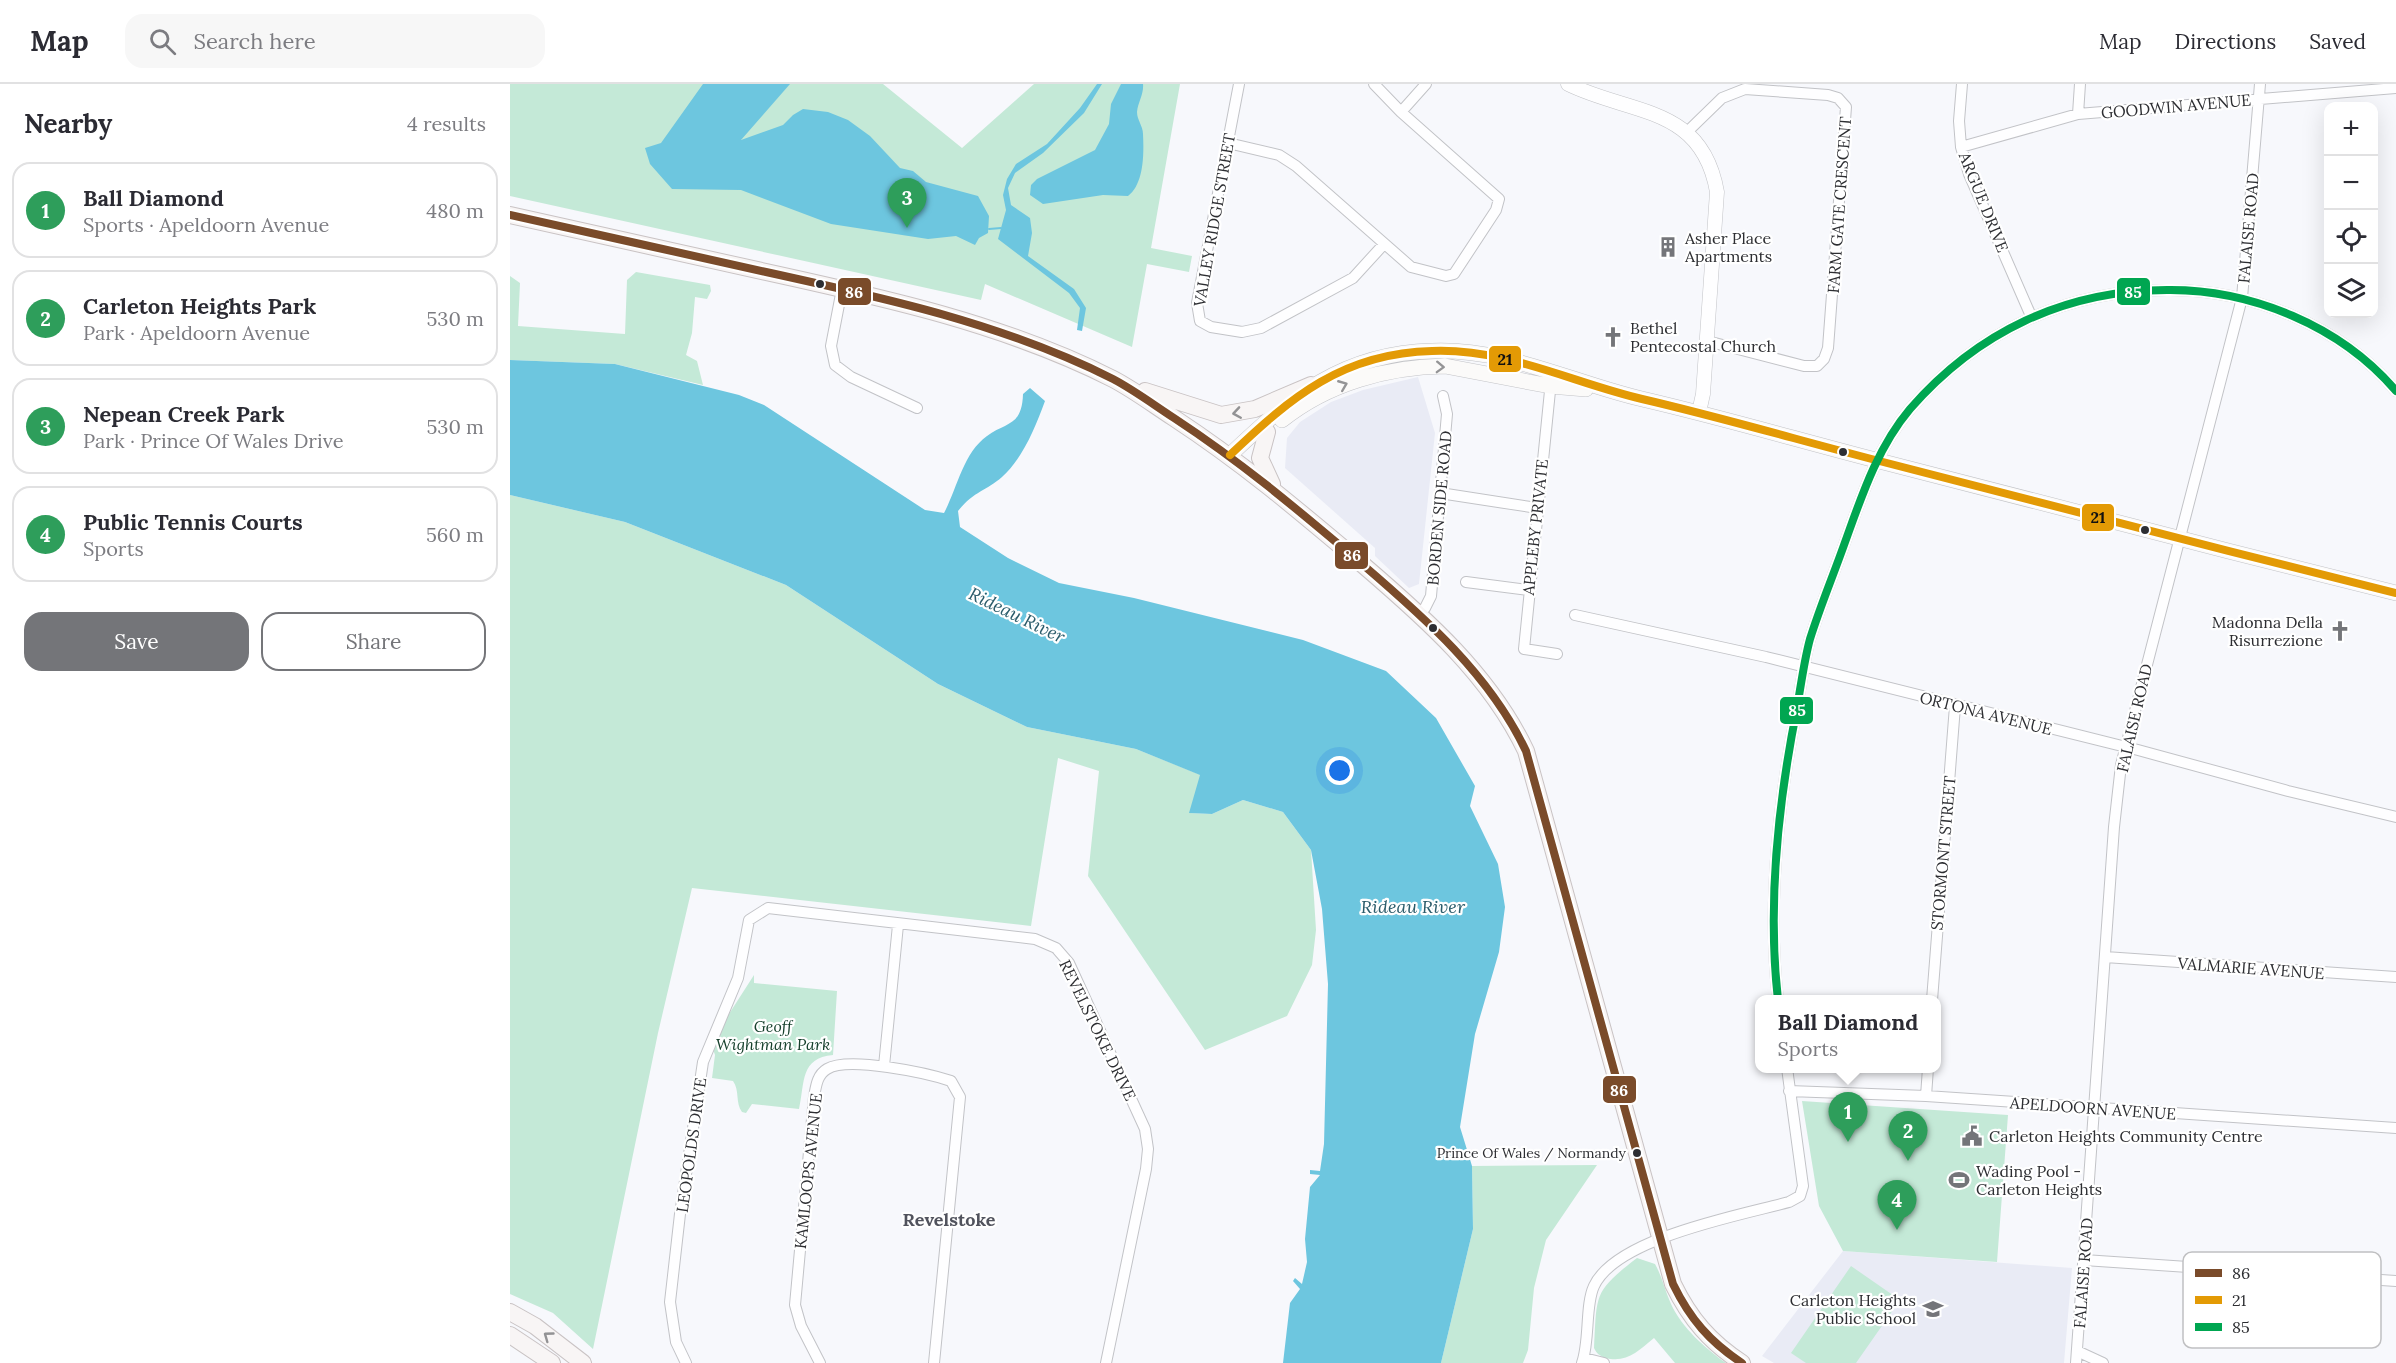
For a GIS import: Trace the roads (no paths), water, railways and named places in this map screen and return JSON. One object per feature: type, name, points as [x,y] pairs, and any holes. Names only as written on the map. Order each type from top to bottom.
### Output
[{"type":"main road","points":[[510,215],[956,316],[1018,338],[1115,380],[1221,415],[1255,409],[1353,365],[1380,365]]},
{"type":"main road","points":[[1234,458],[1285,417],[1380,365],[1432,351],[1469,353],[1551,379],[1699,412],[2179,539],[2396,593]]},
{"type":"main road","points":[[1115,380],[1234,458],[1275,489],[1417,615],[1465,660],[1493,692],[1526,751],[1673,1284],[1694,1322],[1708,1337],[1742,1363]]},
{"type":"main road","points":[[1234,458],[1269,418],[1311,385]]},
{"type":"main road","points":[[1267,432],[1260,458],[1264,473],[1275,489]]},
{"type":"main road","points":[[510,1312],[535,1326],[583,1363]]},
{"type":"main road","points":[[510,1335],[552,1363]]},
{"type":"street","name":"VALLEY RIDGE STREET","points":[[1239,84],[1197,303],[1198,317],[1204,324],[1242,332],[1278,321],[1353,278],[1384,244]]},
{"type":"street","points":[[1228,143],[1280,155],[1296,165],[1411,267],[1446,276],[1454,274],[1499,199],[1401,112],[1374,84]]},
{"type":"street","points":[[1401,112],[1426,84]]},
{"type":"street","points":[[1568,84],[1586,93],[1654,112],[1670,120],[1686,133],[1708,159],[1717,192],[1707,341],[1699,412]]},
{"type":"street","name":"ARGUE DRIVE","points":[[1962,84],[1959,121],[1961,147],[1969,174],[2031,316]]},
{"type":"street","points":[[2078,114],[2080,84]]},
{"type":"street","name":"FALAISE ROAD","points":[[2076,1363],[2114,827],[2126,747],[2242,298],[2260,84]]},
{"type":"street","name":"GOODWIN AVENUE","points":[[1961,147],[2078,114],[2396,88]]},
{"type":"street","name":"FARM GATE CRESCENT","points":[[1686,133],[1722,98],[1745,89],[1828,95],[1838,98],[1846,107],[1828,348],[1824,359],[1817,366],[1804,366],[1707,341]]},
{"type":"street","points":[[842,289],[831,346],[835,365],[850,377],[917,408]]},
{"type":"street","points":[[1778,995],[1774,962],[1775,867],[1790,741],[1810,641],[1868,478],[1877,460],[1910,409],[1961,358],[2031,316],[2095,296],[2138,290],[2209,291],[2242,298],[2301,320],[2369,363],[2396,391]]},
{"type":"street","name":"APPLEBY PRIVATE","points":[[1551,379],[1528,590],[1524,649],[1557,654]]},
{"type":"street","name":"BORDEN SIDE ROAD","points":[[1417,615],[1425,608],[1431,596],[1447,414],[1443,396]]},
{"type":"street","points":[[1440,493],[1537,508]]},
{"type":"street","points":[[1466,582],[1528,590]]},
{"type":"street","name":"ORTONA AVENUE","points":[[1575,615],[1805,668],[2126,747],[2288,791],[2396,817]]},
{"type":"street","name":"STORMONT STREET","points":[[1932,995],[1956,706]]},
{"type":"street","name":"REVELSTOKE DRIVE","points":[[769,908],[898,925],[1035,939],[1056,948],[1069,963],[1145,1129],[1148,1149],[1146,1169],[1106,1363]]},
{"type":"street","name":"LEOPOLDS DRIVE","points":[[686,1363],[676,1342],[670,1302],[703,1062],[738,978],[748,920],[756,912],[769,908]]},
{"type":"street","points":[[898,925],[884,1066],[931,1074],[951,1081],[960,1097],[934,1363]]},
{"type":"street","name":"VALMARIE AVENUE","points":[[2105,957],[2396,977]]},
{"type":"street","name":"KAMLOOPS AVENUE","points":[[820,1363],[801,1326],[795,1305],[814,1097],[818,1079],[828,1068],[839,1065],[884,1066]]},
{"type":"street","points":[[1604,1363],[1583,1361],[1594,1286],[1618,1262],[1660,1238],[1789,1202],[1800,1196],[1803,1186],[1787,1073]]},
{"type":"street","points":[[1926,1096],[1928,1073]]},
{"type":"street","name":"APELDOORN AVENUE","points":[[1789,1091],[1926,1096],[2396,1128]]},
{"type":"street","points":[[2084,1260],[2183,1267]]},
{"type":"street","points":[[2381,1280],[2396,1281]]},
{"type":"street","points":[[2077,1351],[2103,1363]]},
{"type":"water","points":[[703,84],[790,84],[741,140],[783,125],[803,109],[828,112],[848,120],[870,136],[900,168],[913,171],[926,182],[978,196],[989,216],[988,233],[979,238],[975,245],[956,236],[928,239],[831,224],[741,190],[672,189],[650,164],[645,148],[661,143]]},
{"type":"water","points":[[1097,84],[1102,84],[1084,113],[1043,153],[1015,173],[1008,188],[1011,205],[1030,218],[1032,233],[1028,256],[1074,289],[1086,308],[1082,331],[1077,330],[1080,308],[1069,293],[998,239],[1006,210],[1003,195],[1007,179],[1016,164],[1047,144],[1080,108]]},
{"type":"water","points":[[1121,84],[1143,84],[1137,112],[1143,131],[1143,159],[1140,176],[1133,191],[1128,196],[1103,195],[1043,204],[1030,195],[1031,185],[1037,179],[1095,150],[1109,124],[1111,104]]},
{"type":"water","name":"Rideau River","points":[[510,360],[615,364],[739,395],[764,405],[925,510],[944,513],[972,452],[987,436],[1016,418],[1020,413],[1023,394],[1030,388],[1045,401],[1028,442],[1002,477],[969,499],[958,511],[960,527],[1008,558],[1059,583],[1134,598],[1303,640],[1386,671],[1436,718],[1475,786],[1470,806],[1498,864],[1505,907],[1499,952],[1475,1034],[1460,1127],[1472,1166],[1473,1229],[1441,1363],[1283,1363],[1290,1303],[1300,1289],[1293,1281],[1295,1278],[1302,1284],[1307,1262],[1305,1239],[1310,1187],[1320,1175],[1310,1174],[1310,1170],[1320,1171],[1324,1144],[1328,984],[1322,909],[1311,850],[1283,812],[1243,800],[1212,814],[1189,813],[1200,775],[1136,749],[1027,727],[938,684],[786,585],[625,522],[510,495]]},
{"type":"waterway","points":[[989,229],[1001,228]]},
{"type":"place","name":"Nepean Creek Park","points":[[907,228]]},
{"type":"place","name":"Asher Place Apartments","points":[[1668,247]]},
{"type":"place","name":"Bethel Pentecostal Church","points":[[1613,337]]},
{"type":"place","name":"Madonna Della Risurrezione","points":[[2340,631]]},
{"type":"place","name":"Carleton Heights Community Centre","points":[[1972,1136]]},
{"type":"place","name":"Ball Diamond","points":[[1848,1142]]},
{"type":"place","name":"Prince Of Wales / Normandy","points":[[1637,1153]]},
{"type":"place","name":"Carleton Heights Park","points":[[1908,1161]]},
{"type":"place","name":"Wading Pool - Carleton Heights","points":[[1959,1180]]},
{"type":"place","name":"Public Tennis Courts","points":[[1897,1230]]},
{"type":"place","name":"Carleton Heights Public School","points":[[1933,1309]]},
{"type":"district","name":"Revelstoke","points":[[949,1219]]},
{"type":"park label","name":"Geoff Wightman Park","points":[[773,1035]]}]
